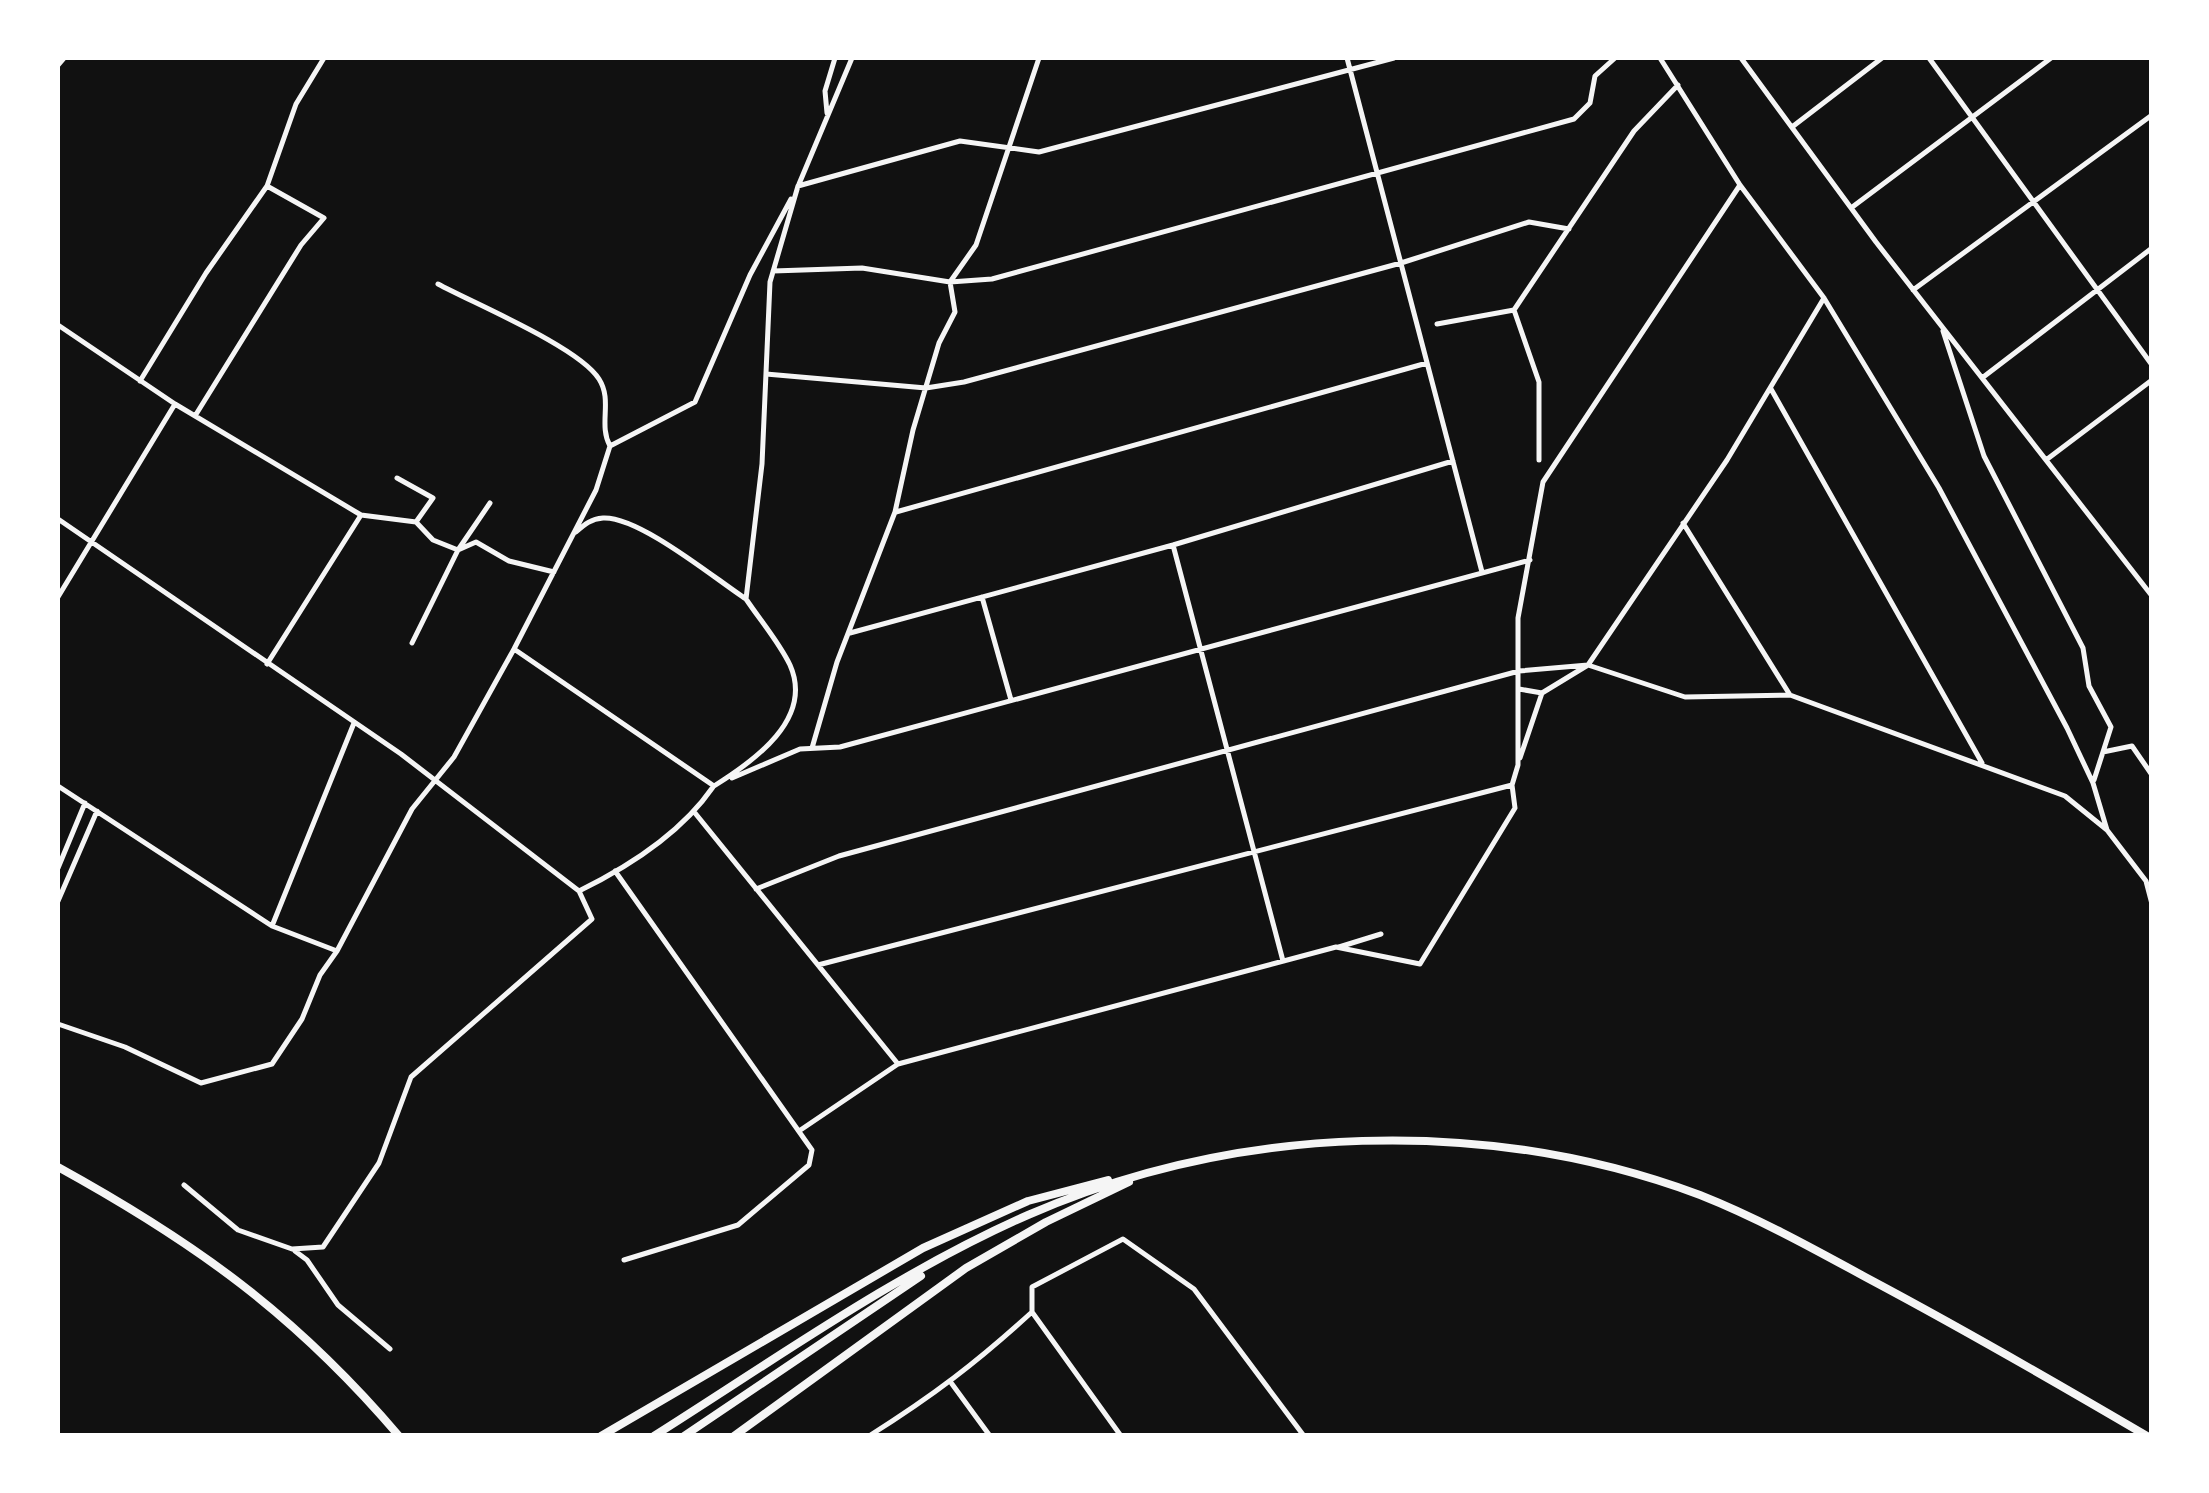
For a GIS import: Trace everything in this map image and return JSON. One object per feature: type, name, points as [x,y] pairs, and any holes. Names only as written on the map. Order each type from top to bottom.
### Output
[{"type":"main road","points":[[601,1436],[923,1248],[1028,1201],[1272,1147],[1426,1142],[1552,1154],[1640,1175],[1702,1196],[1800,1242],[2148,1436]]},
{"type":"main road","points":[[58,1168],[190,1245],[304,1333],[399,1436]]},
{"type":"main road","points":[[654,1436],[875,1296],[1026,1216],[1147,1173]]},
{"type":"main road","points":[[734,1436],[966,1268],[1046,1222],[1147,1173]]},
{"type":"main road","points":[[684,1436],[945,1259]]},
{"type":"street","points":[[58,64],[64,58]]},
{"type":"street","points":[[140,382],[266,186],[296,104],[324,58]]},
{"type":"street","points":[[828,116],[825,91],[835,58]]},
{"type":"street","points":[[610,446],[695,402],[750,275],[798,186],[852,58]]},
{"type":"street","points":[[812,748],[848,633],[895,512],[926,388],[955,312],[950,282],[976,245],[1006,148],[1040,58]]},
{"type":"street","points":[[1347,58],[1482,573]]},
{"type":"street","points":[[798,186],[960,141],[1038,152],[1394,58]]},
{"type":"street","points":[[774,271],[862,268],[950,282],[992,278],[1574,119],[1590,103],[1595,76],[1615,58]]},
{"type":"street","points":[[1660,58],[1740,185],[1824,298],[1939,488],[2092,783],[2107,830]]},
{"type":"street","points":[[1741,58],[1914,290],[2152,596]]},
{"type":"street","points":[[1792,127],[1882,58]]},
{"type":"street","points":[[1929,58],[2152,364]]},
{"type":"street","points":[[1852,208],[2051,58]]},
{"type":"street","points":[[1437,324],[1514,310],[1634,131],[1678,85]]},
{"type":"street","points":[[1914,290],[2152,115]]},
{"type":"street","points":[[1336,948],[1420,964],[1515,808],[1512,785],[1518,765],[1518,618],[1543,482],[1740,185]]},
{"type":"street","points":[[194,416],[302,245],[324,218],[266,186]]},
{"type":"street","points":[[746,599],[762,464],[774,271],[798,186]]},
{"type":"street","points":[[766,374],[926,388],[964,382],[1401,263],[1530,222],[1569,229]]},
{"type":"street","points":[[1982,378],[2152,248]]},
{"type":"street","points":[[58,1024],[125,1047],[201,1084],[272,1064],[302,1019],[320,975],[337,952],[433,778],[454,756],[514,650],[596,490],[610,446],[603,432],[607,396],[598,376],[546,336],[438,284]]},
{"type":"street","points":[[1512,785],[1542,693],[1588,665],[1770,388],[1824,298]]},
{"type":"street","points":[[1514,310],[1539,382],[1538,460]]},
{"type":"street","points":[[58,324],[174,404],[362,515],[416,522],[433,540],[458,550],[476,542],[509,561],[554,572]]},
{"type":"street","points":[[1942,326],[1984,456],[2083,648],[2089,686],[2111,727],[2092,783]]},
{"type":"street","points":[[895,512],[1427,363]]},
{"type":"street","points":[[2046,460],[2152,380]]},
{"type":"street","points":[[1770,388],[1983,766]]},
{"type":"street","points":[[58,597],[174,404]]},
{"type":"street","points":[[848,633],[1174,545],[1453,461]]},
{"type":"street","points":[[397,478],[433,498],[416,522]]},
{"type":"street","points":[[412,642],[458,550],[490,504]]},
{"type":"street","points":[[267,664],[362,515]]},
{"type":"street","points":[[572,536],[588,521],[607,518],[636,527],[746,599],[790,664],[798,693],[789,722],[744,768],[714,786],[695,813],[616,871],[579,891]]},
{"type":"street","points":[[58,519],[433,778],[579,891],[592,919],[581,933],[412,1077],[379,1164],[351,1201],[337,1233],[323,1247],[292,1250]]},
{"type":"street","points":[[1682,523],[1790,694]]},
{"type":"street","points":[[1174,545],[1283,962]]},
{"type":"street","points":[[714,786],[800,749],[840,747],[1530,560]]},
{"type":"street","points":[[982,597],[1011,701]]},
{"type":"street","points":[[514,650],[714,786]]},
{"type":"street","points":[[756,889],[839,856],[1228,750],[1518,672],[1588,665],[1685,697],[1790,694],[2065,796],[2107,830],[2146,881],[2152,904]]},
{"type":"street","points":[[1519,689],[1542,693]]},
{"type":"street","points":[[272,926],[354,723]]},
{"type":"street","points":[[2103,752],[2132,746],[2152,775]]},
{"type":"street","points":[[818,965],[1512,785]]},
{"type":"street","points":[[58,786],[272,926],[337,952]]},
{"type":"street","points":[[58,868],[85,803]]},
{"type":"street","points":[[58,901],[97,810]]},
{"type":"street","points":[[695,813],[898,1064]]},
{"type":"street","points":[[616,871],[812,1150],[809,1165],[738,1225],[624,1260]]},
{"type":"street","points":[[798,1131],[898,1064],[1382,934]]},
{"type":"street","points":[[184,1185],[238,1230],[292,1250],[306,1260],[338,1305],[390,1349]]},
{"type":"street","points":[[1121,1436],[1032,1312],[1032,1287],[1123,1238],[1194,1289],[1304,1436]]},
{"type":"street","points":[[869,1436],[952,1384],[1032,1312]]},
{"type":"street","points":[[952,1384],[990,1436]]}]
